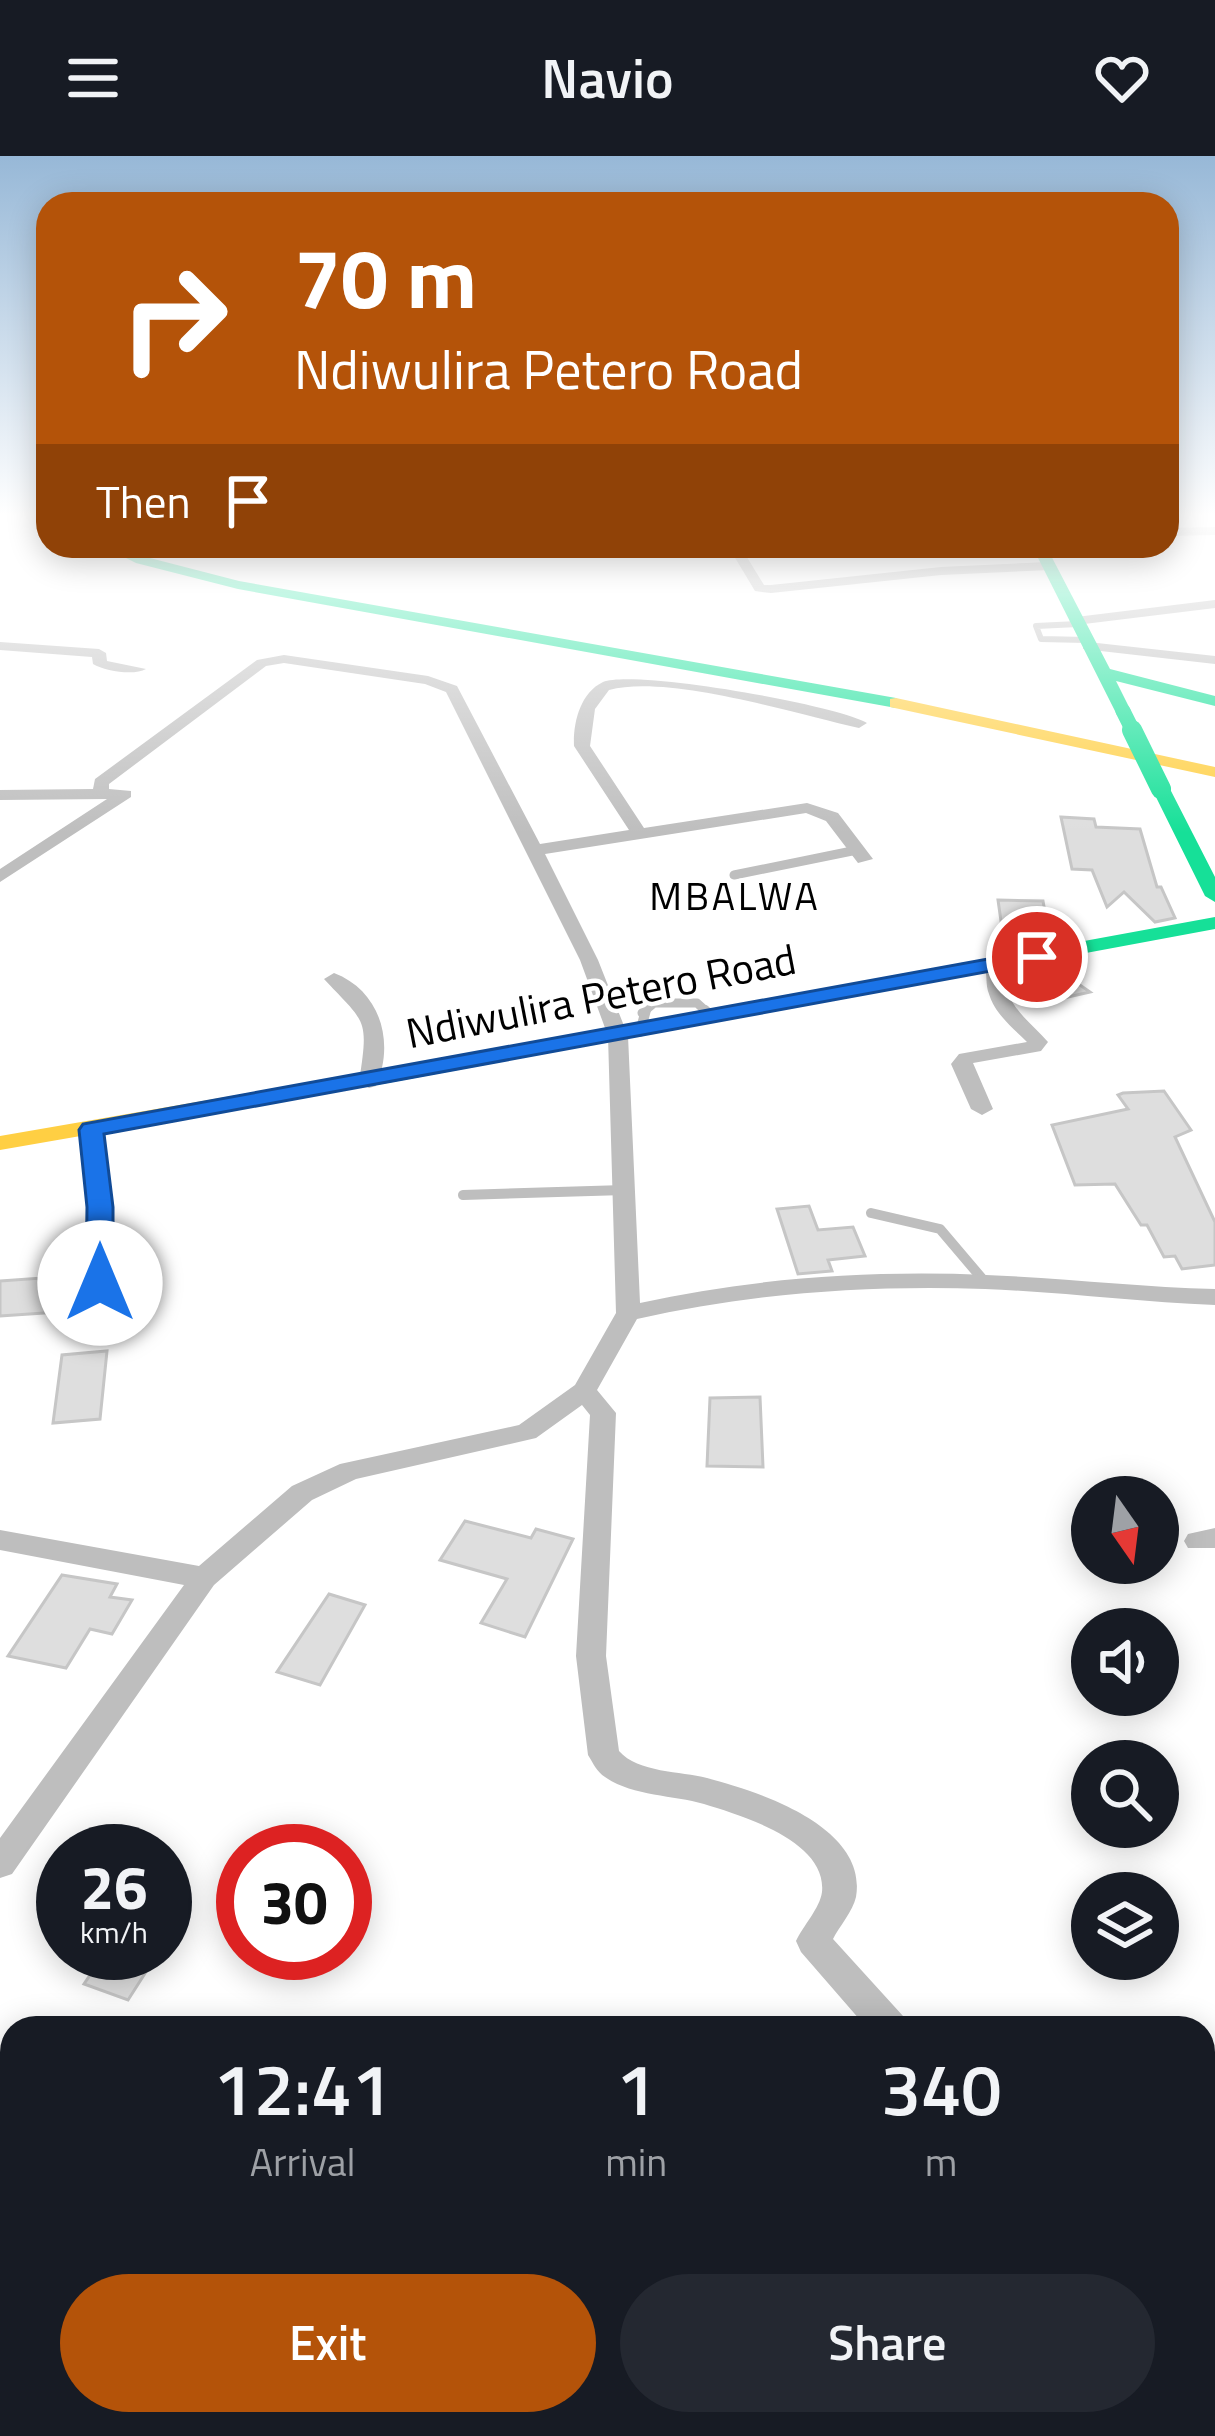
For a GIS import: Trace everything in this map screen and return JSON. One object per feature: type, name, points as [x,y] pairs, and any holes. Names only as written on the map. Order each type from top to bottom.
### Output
[{"type":"main road","points":[[434,620],[812,687],[1215,772]]},
{"type":"main road","points":[[515,620],[910,688],[1215,754]]},
{"type":"main road","points":[[1076,620],[1215,896]]},
{"type":"main road","points":[[1101,672],[1215,701]]},
{"type":"main road","name":"Ndiwulira Petero Road","points":[[0,1143],[369,1082],[1215,923]]},
{"type":"street","points":[[1082,633],[1140,620]]},
{"type":"street","points":[[1082,633],[1215,660]]},
{"type":"street","points":[[0,646],[99,653],[100,664],[139,669]]},
{"type":"street","points":[[0,1864],[204,1578],[302,1493],[350,1471],[527,1432],[584,1391],[628,1313],[624,1190],[629,1034],[452,689],[428,680],[284,659],[262,663],[141,748],[101,782],[101,793]]},
{"type":"street","points":[[639,832],[583,746],[592,698],[599,689],[611,684],[659,685],[860,723]]},
{"type":"street","points":[[0,795],[125,794],[0,877]]},
{"type":"street","points":[[535,850],[807,808],[832,817],[860,854]]},
{"type":"street","points":[[982,1109],[961,1064],[966,1058],[1034,1047],[1038,1042],[1007,1011],[995,990],[998,977],[992,965]]},
{"type":"street","points":[[334,979],[367,1005],[376,1032],[369,1082]]},
{"type":"street","points":[[92,1130],[100,1207],[100,1322]]},
{"type":"street","points":[[628,1313],[683,1299],[889,1282],[985,1282],[1132,1296],[1215,1298]]},
{"type":"street","points":[[584,1391],[603,1413],[591,1656],[604,1755],[614,1767],[631,1775],[709,1792],[808,1831],[835,1860],[839,1897],[813,1941],[879,2016]]},
{"type":"street","points":[[0,1540],[204,1578]]},
{"type":"lane","points":[[1036,626],[1082,633],[1041,639],[1036,626]]},
{"type":"lane","points":[[734,875],[860,854]]},
{"type":"lane","points":[[463,1195],[624,1190]]},
{"type":"lane","points":[[871,1213],[940,1228],[985,1282]]},
{"type":"building","points":[[1061,817],[1094,819],[1096,827],[1140,829],[1157,887],[1175,918],[1155,922],[1124,892],[1107,907],[1092,870],[1072,869]]},
{"type":"building","points":[[998,900],[1043,901],[1048,929],[1002,928]]},
{"type":"building","points":[[1064,974],[1090,992],[1051,1001],[1028,983]]},
{"type":"building","points":[[1164,1091],[1191,1130],[1175,1137],[1215,1222],[1215,1265],[1182,1269],[1175,1256],[1164,1257],[1147,1225],[1141,1225],[1115,1184],[1075,1185],[1052,1125],[1128,1109],[1118,1095],[1123,1093]]},
{"type":"building","points":[[809,1206],[818,1230],[853,1227],[865,1256],[828,1260],[832,1271],[798,1274],[777,1209]]},
{"type":"building","points":[[84,1275],[84,1298],[73,1311],[0,1316],[0,1281]]},
{"type":"building","points":[[107,1351],[100,1419],[53,1423],[62,1355]]},
{"type":"building","points":[[760,1397],[763,1467],[707,1466],[710,1398]]},
{"type":"building","points":[[465,1521],[531,1538],[536,1529],[573,1539],[525,1637],[481,1623],[507,1579],[440,1560]]},
{"type":"building","points":[[62,1575],[117,1584],[110,1597],[132,1600],[112,1634],[90,1629],[66,1668],[8,1656]]},
{"type":"building","points":[[329,1594],[365,1605],[320,1685],[277,1672]]},
{"type":"building","points":[[87,1980],[141,1980],[128,2000],[84,1984]]},
{"type":"traffic: fast","points":[[435,620],[896,703]]},
{"type":"traffic: fast","points":[[1077,620],[1123,711]]},
{"type":"traffic: fast","points":[[1101,672],[1215,701]]},
{"type":"traffic: fast","points":[[1123,711],[1161,789]]},
{"type":"traffic: fast","points":[[1161,789],[1215,896]]},
{"type":"traffic: fast","points":[[371,1079],[1215,923]]},
{"type":"traffic: slow","points":[[896,703],[1215,772]]},
{"type":"traffic: slow","points":[[0,1143],[371,1079]]},
{"type":"district","name":"MBALWA","points":[[735,896]]},
{"type":"route","points":[[100,1283],[100,1207],[92,1130],[1037,957]]}]
